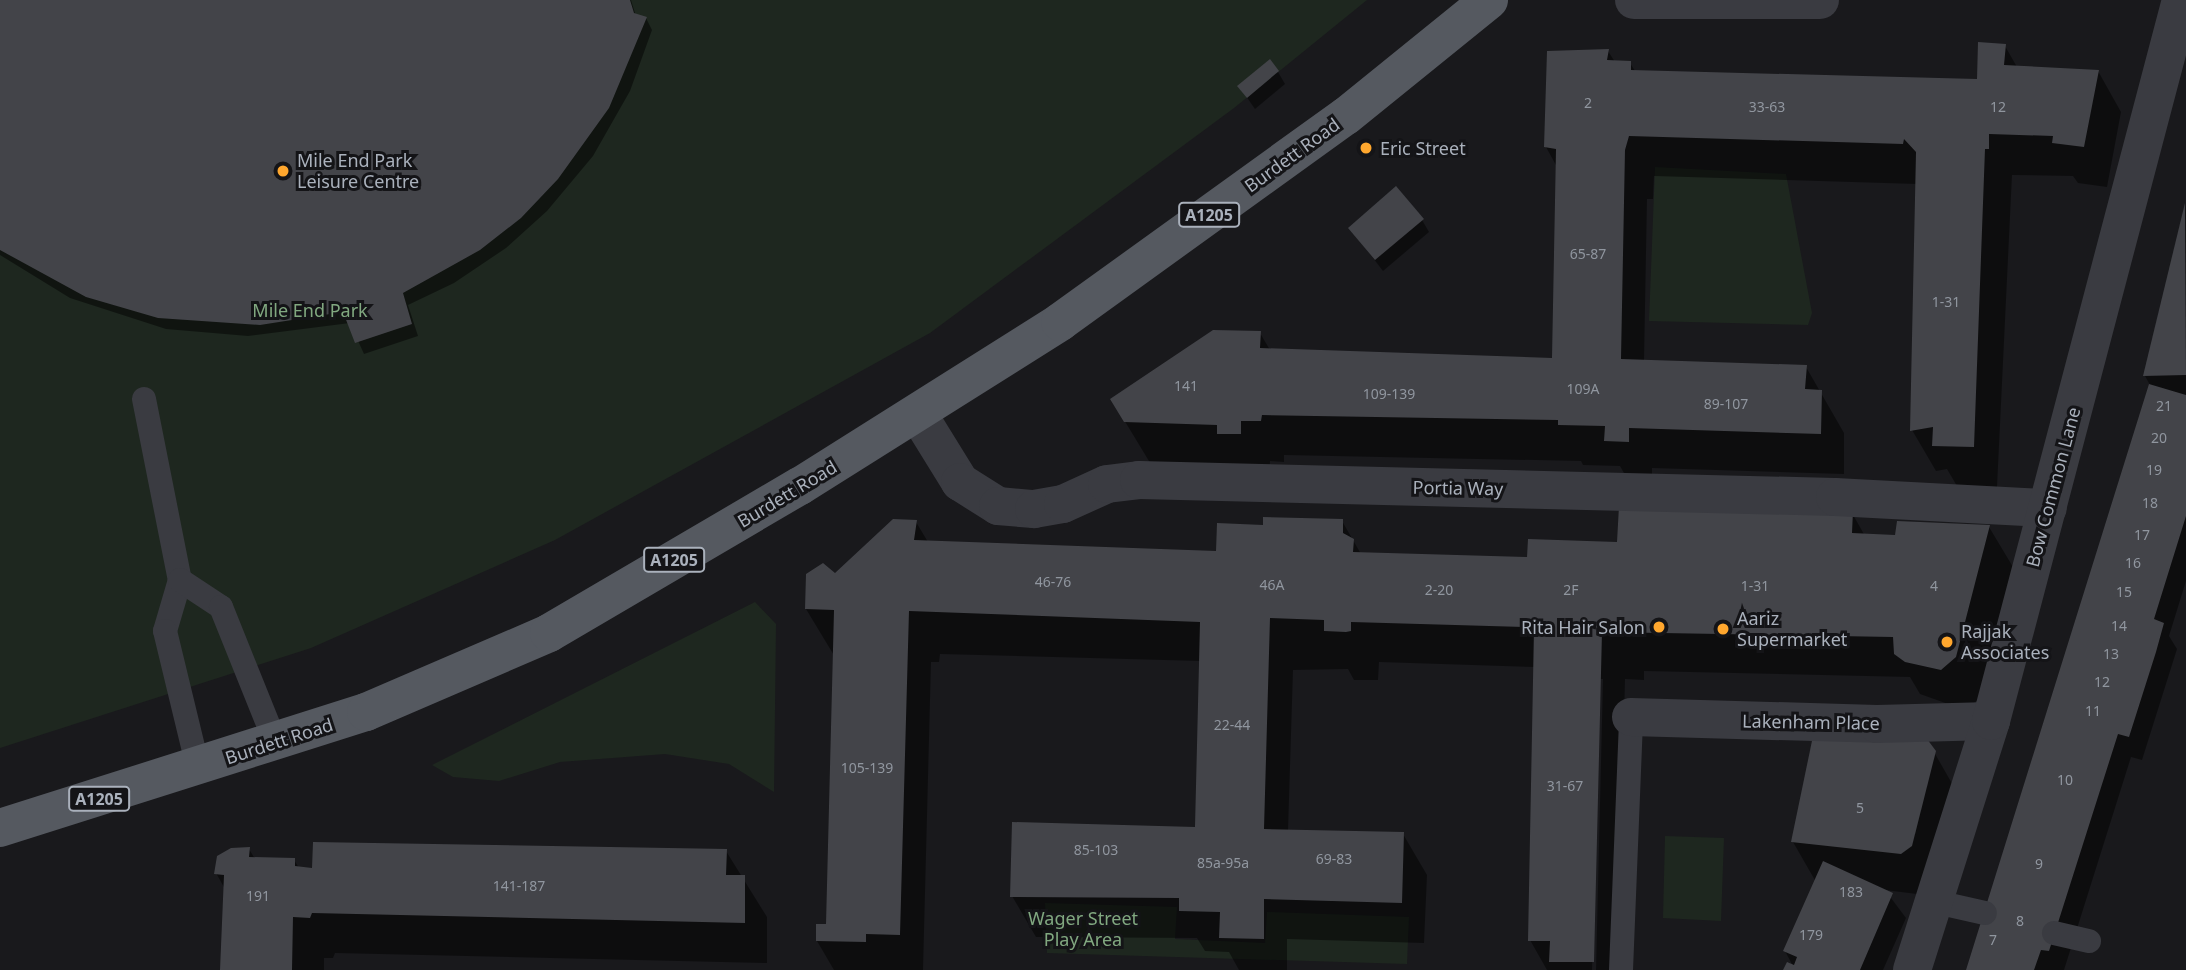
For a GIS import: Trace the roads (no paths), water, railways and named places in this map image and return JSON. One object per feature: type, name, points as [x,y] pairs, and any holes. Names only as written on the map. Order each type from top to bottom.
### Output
[{"type":"main road","name":"Burdett Road","points":[[0,828],[276,744],[479,667],[549,633],[918,414],[1060,322],[1346,116],[1489,0]]},
{"type":"street","points":[[1634,0],[1820,0]]},
{"type":"street","name":"Bow Common Lane","points":[[1912,970],[1936,902],[1991,721],[2180,0]]},
{"type":"street","name":"Portia Way","points":[[918,414],[960,482],[998,506],[1034,509],[1063,504],[1107,484],[1139,480],[1821,497],[2048,508]]},
{"type":"street","name":"Lakenham Place","points":[[1631,717],[1877,724],[1991,721]]},
{"type":"lane","points":[[144,399],[180,580],[165,631],[198,767]]},
{"type":"lane","points":[[180,580],[221,607],[276,744]]},
{"type":"lane","points":[[1621,970],[1631,717]]},
{"type":"lane","points":[[1936,902],[1985,913]]},
{"type":"lane","points":[[2054,933],[2089,941]]},
{"type":"place","name":"Eric Street","points":[[1366,148]]},
{"type":"place","name":"Mile End Park Leisure Centre","points":[[283,171]]},
{"type":"place","name":"Rita Hair Salon","points":[[1659,627]]},
{"type":"place","name":"Aariz Supermarket","points":[[1723,629]]},
{"type":"place","name":"Rajjak Associates","points":[[1947,642]]},
{"type":"park label","name":"Mile End Park","points":[[310,310]]},
{"type":"park label","name":"Wager Street Play Area","points":[[1083,929]]}]
